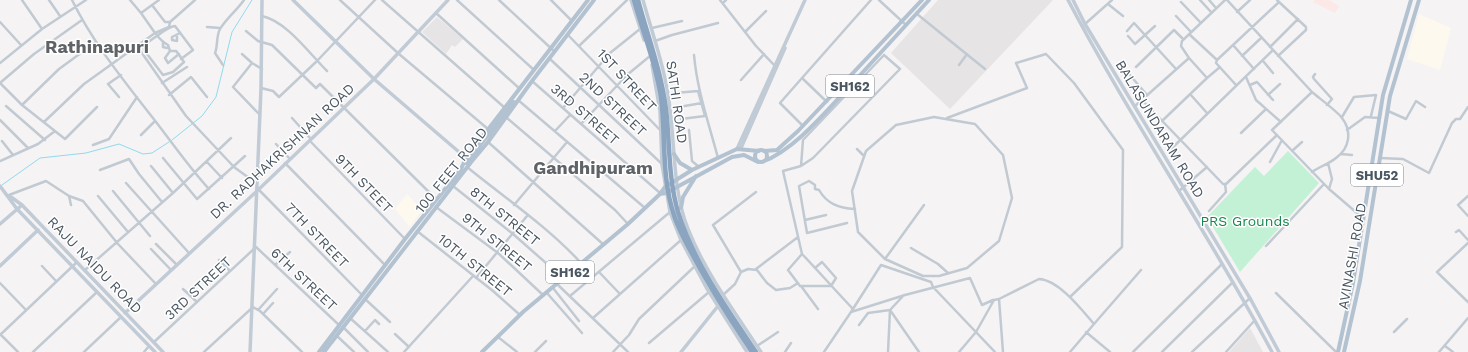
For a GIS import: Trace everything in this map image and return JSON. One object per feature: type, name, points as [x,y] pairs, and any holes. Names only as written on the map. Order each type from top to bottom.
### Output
[{"type":"highway","points":[[633,0],[651,52],[659,86],[663,120],[665,169],[673,213],[687,244],[713,293],[752,352]]},
{"type":"highway","points":[[638,0],[654,51],[662,86],[666,110],[670,169],[678,213],[688,237],[716,292],[756,352]]},
{"type":"main road","name":"100 FEET ROAD","points":[[324,352],[405,239],[461,169],[488,142],[532,81],[550,59],[553,50],[588,0]]},
{"type":"main road","points":[[469,160],[505,118],[591,0]]},
{"type":"main road","name":"100 FEET ROAD","points":[[363,297],[467,167],[469,160],[489,129],[534,70],[568,35],[594,0]]},
{"type":"main road","name":"SH162","points":[[760,162],[781,153],[802,135],[904,24],[922,0]]},
{"type":"main road","name":"SH162","points":[[482,352],[552,287],[605,245],[660,194],[665,187],[692,170],[739,148],[762,151],[777,150],[804,126],[904,24],[917,14],[929,0]]},
{"type":"main road","name":"AVINASHI ROAD","points":[[1337,352],[1353,283],[1383,95],[1411,0]]},
{"type":"main road","name":"AVINASHI ROAD","points":[[1344,352],[1360,281],[1390,96],[1419,0]]},
{"type":"main road","points":[[469,160],[475,155],[505,118]]},
{"type":"main road","points":[[762,151],[767,157],[760,162],[755,156],[762,151]]},
{"type":"main road","points":[[674,154],[680,163],[692,170]]},
{"type":"main road","points":[[660,194],[666,193],[698,174],[732,157],[744,155],[760,162]]},
{"type":"main road","points":[[682,208],[683,197],[698,174]]},
{"type":"main road","name":"100 FEET ROAD","points":[[319,352],[341,327]]},
{"type":"street","points":[[22,0],[42,29]]},
{"type":"street","points":[[49,0],[60,16]]},
{"type":"street","points":[[72,0],[82,20],[96,42],[173,146],[209,189]]},
{"type":"street","points":[[0,63],[42,29],[86,0]]},
{"type":"street","points":[[130,0],[163,43],[168,45],[167,48],[170,51]]},
{"type":"street","points":[[141,13],[159,0]]},
{"type":"street","points":[[44,122],[84,84],[155,33],[169,27],[170,22],[195,0]]},
{"type":"street","points":[[223,65],[215,53],[220,28],[244,0]]},
{"type":"street","points":[[250,352],[256,247],[257,180],[263,43],[262,0]]},
{"type":"street","points":[[294,0],[374,79],[469,160]]},
{"type":"street","points":[[340,0],[399,54],[489,129]]},
{"type":"street","points":[[261,88],[273,91],[279,96],[336,42],[375,0]]},
{"type":"street","points":[[382,0],[506,108]]},
{"type":"street","name":"DR. RADHAKRISHNAN ROAD","points":[[126,313],[257,192],[285,163],[374,79],[448,0]]},
{"type":"street","points":[[457,0],[534,70]]},
{"type":"street","points":[[499,0],[553,50]]},
{"type":"street","points":[[551,0],[572,21]]},
{"type":"street","points":[[580,45],[627,0]]},
{"type":"street","points":[[633,0],[640,28],[650,56],[657,88],[661,131],[662,165],[670,212],[681,240],[709,292],[747,352]]},
{"type":"street","name":"SATHI ROAD","points":[[643,0],[667,88],[678,186],[688,230],[723,295],[761,352]]},
{"type":"street","points":[[720,0],[745,32],[775,66]]},
{"type":"street","points":[[723,3],[726,0]]},
{"type":"street","points":[[739,148],[806,0]]},
{"type":"street","points":[[739,148],[806,0]]},
{"type":"street","points":[[804,126],[780,103],[871,0]]},
{"type":"street","points":[[879,0],[904,24]]},
{"type":"street","name":"BALASUNDARAM ROAD","points":[[1068,0],[1115,86],[1245,302],[1272,352]]},
{"type":"street","name":"BALASUNDARAM ROAD","points":[[1073,0],[1085,24],[1134,107],[1250,298],[1279,352]]},
{"type":"street","points":[[1085,24],[1112,0]]},
{"type":"street","points":[[1200,0],[1212,12]]},
{"type":"street","points":[[1209,0],[1216,8]]},
{"type":"street","points":[[1207,78],[1189,58],[1181,46],[1184,39],[1226,0],[1252,26],[1312,92],[1342,117],[1348,130],[1348,144],[1341,154],[1312,172]]},
{"type":"street","points":[[1237,12],[1250,0]]},
{"type":"street","points":[[1217,60],[1278,1],[1298,19],[1306,30],[1278,56]]},
{"type":"street","points":[[1180,2],[1201,23]]},
{"type":"street","points":[[1108,4],[1123,16]]},
{"type":"street","points":[[152,5],[165,22],[170,22]]},
{"type":"street","points":[[745,32],[766,11]]},
{"type":"street","points":[[435,13],[520,89]]},
{"type":"street","points":[[917,14],[985,69]]},
{"type":"street","points":[[262,16],[270,18],[280,24],[327,70]]},
{"type":"street","points":[[1176,16],[1190,33],[1217,60],[1216,63],[1236,86]]},
{"type":"street","points":[[1270,47],[1298,19]]},
{"type":"street","points":[[82,20],[34,54],[0,83],[1,87],[65,139],[97,107]]},
{"type":"street","points":[[651,29],[682,21]]},
{"type":"street","points":[[0,22],[21,45]]},
{"type":"street","points":[[655,41],[718,23]]},
{"type":"street","points":[[1127,31],[1134,23],[1156,49],[1176,69]]},
{"type":"street","points":[[170,51],[176,51],[184,62],[173,72],[163,75],[144,50],[144,46],[172,26],[175,26],[193,50],[182,59]]},
{"type":"street","points":[[1128,36],[1135,44],[1155,26]]},
{"type":"street","points":[[207,27],[220,28]]},
{"type":"street","points":[[563,108],[599,65],[620,44],[640,28]]},
{"type":"street","points":[[1136,67],[1174,30],[1184,39]]},
{"type":"street","points":[[246,31],[263,43],[272,45],[316,88],[320,84],[437,200]]},
{"type":"street","points":[[177,36],[180,33]]},
{"type":"street","name":"1ST STREET","points":[[568,35],[580,45],[661,131],[672,135]]},
{"type":"street","points":[[1242,56],[1262,38]]},
{"type":"street","points":[[22,105],[59,69],[96,42]]},
{"type":"street","points":[[1233,45],[1254,69]]},
{"type":"street","points":[[137,46],[170,95],[198,130],[234,167],[249,178],[257,180]]},
{"type":"street","points":[[1168,152],[1273,50]]},
{"type":"street","points":[[170,51],[165,58],[168,63],[179,54]]},
{"type":"street","points":[[242,54],[262,69]]},
{"type":"street","points":[[741,80],[764,54]]},
{"type":"street","points":[[959,65],[967,54]]},
{"type":"street","points":[[946,119],[1027,88],[1016,63],[1046,54],[1074,83],[1124,150],[1122,247],[1070,297]]},
{"type":"street","points":[[694,55],[696,81],[718,158]]},
{"type":"street","points":[[801,166],[803,140],[884,55],[900,69],[812,158],[801,166],[783,171],[802,254],[852,311]]},
{"type":"street","points":[[581,124],[618,85],[650,56]]},
{"type":"street","points":[[1134,107],[1189,58]]},
{"type":"street","name":"2ND STREET","points":[[550,59],[600,104],[662,165]]},
{"type":"street","points":[[1263,61],[1273,73]]},
{"type":"street","points":[[252,63],[233,88],[260,116]]},
{"type":"street","points":[[162,83],[187,67]]},
{"type":"street","points":[[1162,121],[1220,67]]},
{"type":"street","points":[[1129,74],[1147,95]]},
{"type":"street","points":[[1315,74],[1313,77],[1314,79],[1332,99],[1327,105]]},
{"type":"street","points":[[119,97],[108,84],[121,75]]},
{"type":"street","points":[[170,95],[191,77],[207,97]]},
{"type":"street","points":[[1246,77],[1256,100],[1281,122]]},
{"type":"street","points":[[802,78],[827,103]]},
{"type":"street","name":"3RD STREET","points":[[532,81],[660,194]]},
{"type":"street","points":[[1250,85],[1257,82],[1273,100]]},
{"type":"street","points":[[1268,95],[1280,84]]},
{"type":"street","points":[[675,93],[699,91]]},
{"type":"street","points":[[681,119],[705,116],[699,91]]},
{"type":"street","points":[[1312,92],[1272,130],[1329,189],[1364,220]]},
{"type":"street","points":[[1190,94],[1207,113]]},
{"type":"street","points":[[1342,117],[1354,97],[1376,95],[1371,116]]},
{"type":"street","points":[[93,146],[109,139],[137,97]]},
{"type":"street","points":[[518,100],[645,208]]},
{"type":"street","points":[[1142,100],[1225,184],[1226,192],[1209,211]]},
{"type":"street","points":[[1388,111],[1406,119],[1416,101],[1425,107]]},
{"type":"street","points":[[679,107],[702,103]]},
{"type":"street","points":[[6,106],[45,140]]},
{"type":"street","points":[[1379,158],[1403,159],[1429,173],[1452,123],[1460,119],[1468,106]]},
{"type":"street","points":[[1241,133],[1266,109]]},
{"type":"street","points":[[556,132],[570,115]]},
{"type":"street","points":[[1348,130],[1365,117],[1371,116],[1379,118]]},
{"type":"street","points":[[934,117],[976,124],[1002,155],[1012,198],[999,241],[967,268],[940,276],[923,276],[885,259],[858,232],[852,191],[864,156],[866,151],[896,125],[934,117]]},
{"type":"street","name":"9TH STEET","points":[[292,118],[405,239]]},
{"type":"street","points":[[505,118],[615,210],[628,224]]},
{"type":"street","points":[[0,120],[28,148]]},
{"type":"street","points":[[142,135],[155,121]]},
{"type":"street","points":[[689,130],[692,161],[699,167]]},
{"type":"street","points":[[0,161],[45,140],[55,131]]},
{"type":"street","points":[[1225,184],[1277,135]]},
{"type":"street","points":[[85,270],[138,222],[173,193],[231,138]]},
{"type":"street","points":[[1270,162],[1282,140]]},
{"type":"street","points":[[2,141],[13,155]]},
{"type":"street","points":[[488,142],[605,245]]},
{"type":"street","points":[[514,205],[566,142]]},
{"type":"street","points":[[1292,151],[1302,142]]},
{"type":"street","points":[[276,144],[290,159]]},
{"type":"street","points":[[857,149],[864,156]]},
{"type":"street","points":[[1341,154],[1352,155]]},
{"type":"street","points":[[163,158],[197,199],[245,156]]},
{"type":"street","points":[[100,170],[129,159],[162,202]]},
{"type":"street","points":[[207,162],[222,178]]},
{"type":"street","points":[[285,163],[385,266]]},
{"type":"street","points":[[1328,163],[1332,179],[1329,189]]},
{"type":"street","points":[[151,166],[173,193]]},
{"type":"street","points":[[467,167],[571,253],[581,264]]},
{"type":"street","points":[[1178,192],[1207,167]]},
{"type":"street","points":[[0,186],[9,195],[46,181],[68,196],[83,201],[117,242],[156,284]]},
{"type":"street","points":[[847,223],[808,233],[799,186],[809,181],[814,185],[816,190],[819,190],[824,199],[838,207],[855,209]]},
{"type":"street","points":[[126,183],[190,253]]},
{"type":"street","points":[[1266,246],[1324,184]]},
{"type":"street","name":"8TH STREET","points":[[452,186],[513,234],[563,278]]},
{"type":"street","name":"7TH STREET","points":[[257,192],[259,190],[363,297],[390,322]]},
{"type":"street","points":[[113,191],[150,236]]},
{"type":"street","points":[[741,272],[713,225],[756,192]]},
{"type":"street","name":"RAJU NAIDU ROAD","points":[[9,195],[22,205],[163,352]]},
{"type":"street","name":"RAJU NAIDU ROAD","points":[[9,195],[17,209],[155,352]]},
{"type":"street","points":[[68,196],[71,205]]},
{"type":"street","points":[[98,196],[128,232]]},
{"type":"street","points":[[1468,196],[1458,205],[1468,216]]},
{"type":"street","points":[[0,224],[22,205]]},
{"type":"street","points":[[885,259],[924,205]]},
{"type":"street","name":"9TH STREET","points":[[436,207],[498,253],[545,294],[582,332]]},
{"type":"street","points":[[570,296],[670,212]]},
{"type":"street","points":[[805,220],[826,215]]},
{"type":"street","points":[[404,352],[498,253],[527,216]]},
{"type":"street","points":[[0,266],[38,230]]},
{"type":"street","points":[[1456,232],[1459,230],[1468,242],[1438,272],[1468,302]]},
{"type":"street","name":"10TH STREET","points":[[417,231],[520,316]]},
{"type":"street","points":[[756,270],[798,238]]},
{"type":"street","points":[[593,318],[681,240]]},
{"type":"street","points":[[156,244],[177,265]]},
{"type":"street","name":"3RD STREET","points":[[154,342],[256,247]]},
{"type":"street","name":"6TH STREET","points":[[256,247],[368,352]]},
{"type":"street","points":[[911,248],[938,264],[948,274]]},
{"type":"street","points":[[151,249],[171,270]]},
{"type":"street","points":[[1216,254],[1221,251]]},
{"type":"street","points":[[275,265],[290,252]]},
{"type":"street","points":[[802,254],[789,268],[799,285],[818,309]]},
{"type":"street","points":[[219,260],[230,271]]},
{"type":"street","points":[[18,352],[0,334],[77,262]]},
{"type":"street","points":[[815,268],[822,262],[836,278],[831,286]]},
{"type":"street","points":[[1133,352],[1222,264]]},
{"type":"street","points":[[824,352],[881,265],[931,282],[995,352]]},
{"type":"street","points":[[42,266],[56,281]]},
{"type":"street","points":[[612,352],[639,319],[695,266]]},
{"type":"street","points":[[681,352],[718,307],[723,295],[735,284],[741,272],[748,269],[756,270],[761,273],[767,283],[776,290],[799,285],[831,286]]},
{"type":"street","points":[[1070,352],[1141,270]]},
{"type":"street","points":[[599,272],[620,294]]},
{"type":"street","points":[[852,311],[970,278],[982,305],[999,299],[1039,279],[1046,279],[1070,297],[1094,324]]},
{"type":"street","points":[[1162,352],[1233,282]]},
{"type":"street","points":[[0,284],[26,310]]},
{"type":"street","points":[[557,284],[628,352]]},
{"type":"street","points":[[552,287],[578,321]]},
{"type":"street","points":[[183,289],[197,302]]},
{"type":"street","points":[[258,310],[277,289]]},
{"type":"street","points":[[33,352],[97,292]]},
{"type":"street","points":[[649,343],[709,292]]},
{"type":"street","points":[[1276,293],[1337,352]]},
{"type":"street","points":[[859,325],[868,313],[890,310],[905,295]]},
{"type":"street","points":[[1192,352],[1250,298]]},
{"type":"street","points":[[999,299],[1003,352]]},
{"type":"street","points":[[959,352],[976,332],[994,300]]},
{"type":"street","points":[[263,314],[273,303]]},
{"type":"street","points":[[253,307],[263,314],[302,352]]},
{"type":"street","points":[[204,352],[253,307]]},
{"type":"street","points":[[888,352],[890,310]]},
{"type":"street","points":[[890,310],[919,352]]},
{"type":"street","points":[[84,352],[122,317]]},
{"type":"street","points":[[348,317],[388,352]]},
{"type":"street","points":[[1439,352],[1468,318]]},
{"type":"street","points":[[1394,332],[1407,319]]},
{"type":"street","points":[[365,331],[375,320],[379,324]]},
{"type":"street","points":[[1226,352],[1255,320]]},
{"type":"street","points":[[757,346],[778,332]]},
{"type":"street","points":[[1086,332],[1110,352]]},
{"type":"street","points":[[395,334],[409,347]]},
{"type":"street","points":[[336,335],[354,352]]},
{"type":"street","points":[[498,337],[517,352]]},
{"type":"street","points":[[535,352],[546,341]]},
{"type":"street","points":[[785,352],[792,343]]},
{"type":"street","points":[[144,352],[149,346]]},
{"type":"street","points":[[1445,346],[1453,352]]},
{"type":"shaded area","points":[[938,0],[1053,0],[950,109],[891,53]]},
{"type":"shaded area","points":[[1314,0],[1329,0],[1339,6],[1335,13],[1313,2]]},
{"type":"shaded area","points":[[1419,14],[1451,28],[1440,70],[1407,59]]},
{"type":"shaded area","points":[[437,17],[463,39],[455,47],[452,45],[446,54],[422,32]]},
{"type":"shaded area","points":[[407,194],[422,210],[410,227],[395,209]]},
{"type":"shaded area","points":[[1250,328],[1263,352],[1229,352]]},
{"type":"green space","name":"PRS Grounds","points":[[1288,151],[1319,183],[1240,272],[1207,217],[1255,167],[1264,176]]},
{"type":"waterway","points":[[172,140],[202,116],[216,97],[232,32],[252,0]]},
{"type":"waterway","points":[[2,185],[40,158],[86,153],[119,144],[143,154],[152,153],[169,142]]},
{"type":"district","name":"Rathinapuri","points":[[97,47]]},
{"type":"district","name":"Gandhipuram","points":[[593,168]]}]
